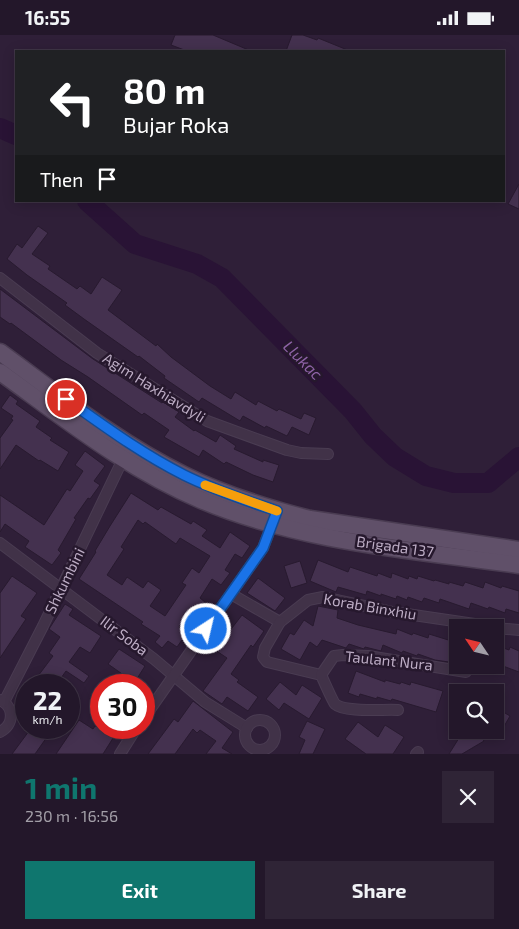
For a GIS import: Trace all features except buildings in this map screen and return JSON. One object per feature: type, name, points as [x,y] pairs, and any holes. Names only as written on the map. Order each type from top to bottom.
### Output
[{"type":"main road","points":[[0,352],[112,432],[160,463],[274,518]]},
{"type":"main road","points":[[0,373],[123,459],[148,474],[201,500],[274,518]]},
{"type":"main road","name":"Brigada 137","points":[[274,518],[340,524],[519,550]]},
{"type":"main road","name":"Brigada 137","points":[[274,518],[332,538],[519,565]]},
{"type":"street","name":"Agim Haxhiavdyli","points":[[0,279],[97,353],[206,421],[287,450],[301,453],[328,454]]},
{"type":"street","name":"Shkumbini","points":[[0,732],[11,721],[9,707],[2,701],[61,589],[123,459]]},
{"type":"street","points":[[155,701],[263,548],[274,518]]},
{"type":"street","name":"Ilir Soba","points":[[0,543],[154,659],[204,702],[248,728]]},
{"type":"street","points":[[231,594],[280,622],[262,657],[267,662],[321,675],[333,701],[336,705],[344,708],[398,710]]},
{"type":"street","name":"Korab Binxhiu","points":[[280,622],[308,600],[323,597],[394,612],[449,620]]},
{"type":"street","name":"Korab Binxhiu","points":[[504,628],[519,630]]},
{"type":"street","name":"Taulant Nura","points":[[321,675],[334,656],[342,655],[368,656],[449,669]]},
{"type":"street","points":[[262,720],[268,722],[274,729],[275,737],[271,745],[254,751],[246,740],[248,728],[253,722],[262,720]]},
{"type":"street","points":[[120,754],[130,739]]},
{"type":"waterway","name":"Llukac","points":[[0,128],[15,135]]},
{"type":"waterway","name":"Llukac","points":[[88,202],[135,244],[197,264],[222,278],[353,411],[373,436],[395,457],[426,476],[454,483],[488,483],[519,457]]},
{"type":"slow traffic","points":[[205,485],[277,511]]},
{"type":"route","points":[[66,399],[136,448],[184,476],[277,511],[263,548],[206,629]]}]
